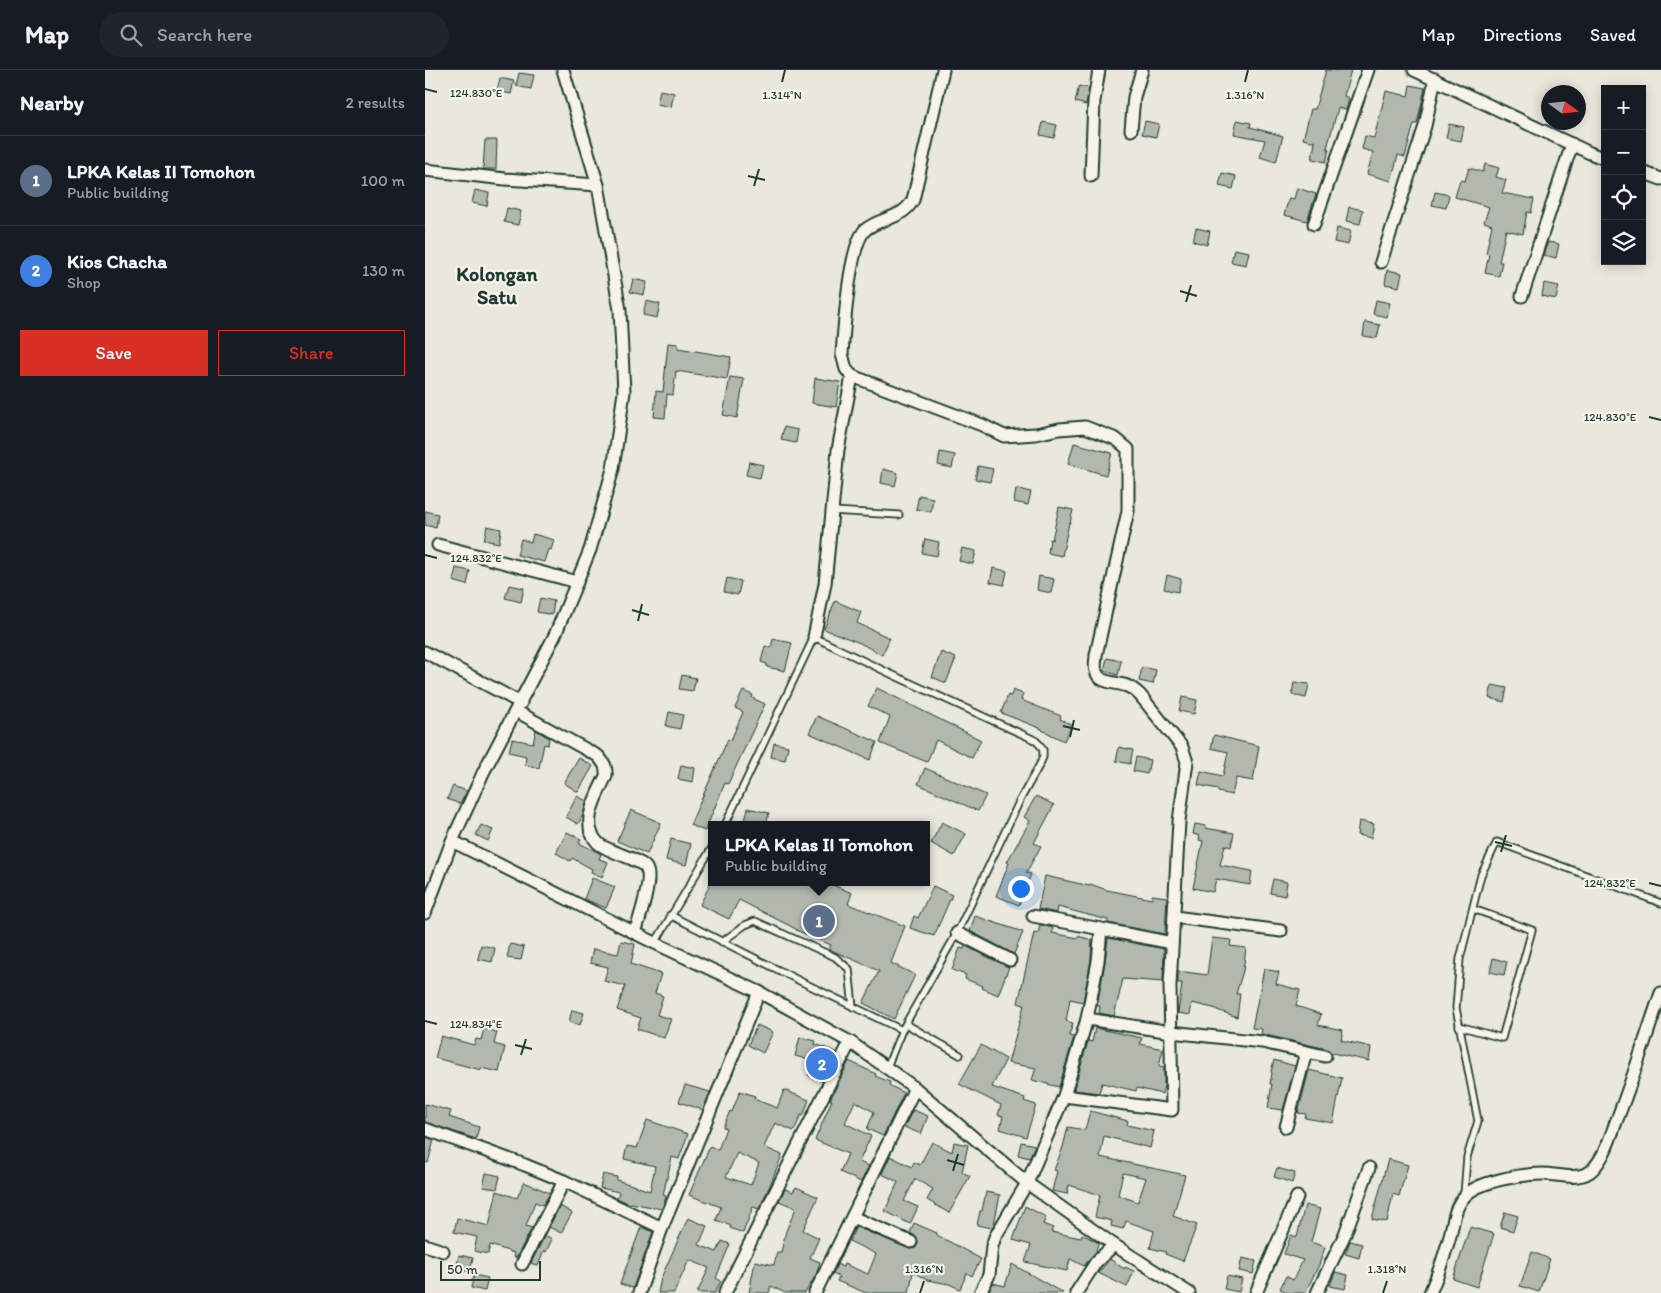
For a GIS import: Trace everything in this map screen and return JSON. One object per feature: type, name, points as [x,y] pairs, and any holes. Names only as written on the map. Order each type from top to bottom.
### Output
[{"type":"street","points":[[425,913],[452,841],[484,771],[555,635],[590,550],[613,469],[624,392],[620,310],[598,185],[563,70]]},
{"type":"street","points":[[943,70],[913,200],[902,212],[870,226],[858,243],[853,262],[842,354],[846,369],[852,376],[982,425],[1004,436],[1036,434],[1059,429],[1085,427],[1116,439],[1128,449],[1128,511],[1096,655],[1096,673],[1109,682],[1126,685],[1134,690],[1182,747],[1186,754],[1187,762],[1179,820],[1170,986],[1172,1110],[1064,1096]]},
{"type":"street","points":[[1091,176],[1094,101],[1099,70]]},
{"type":"street","points":[[1131,130],[1134,97],[1142,70]]},
{"type":"street","points":[[1315,224],[1368,70]]},
{"type":"street","points":[[1414,70],[1601,157]]},
{"type":"street","points":[[1381,262],[1425,126],[1435,79]]},
{"type":"street","points":[[1522,296],[1572,144]]},
{"type":"street","points":[[425,170],[598,185]]},
{"type":"street","points":[[1646,173],[1661,178]]},
{"type":"street","points":[[814,637],[825,584],[838,450],[852,376]]},
{"type":"street","points":[[438,545],[577,582]]},
{"type":"street","points":[[425,652],[598,756],[604,762],[607,770],[606,776],[591,814],[589,827],[591,834],[598,844],[641,863],[648,871],[649,877],[644,903],[635,933]]},
{"type":"street","points":[[452,841],[655,943],[759,992],[850,1042],[887,1066],[915,1088],[1027,1183],[1114,1244],[1189,1293]]},
{"type":"street","points":[[1033,916],[1172,943]]},
{"type":"street","points":[[1175,917],[1281,932]]},
{"type":"street","points":[[980,1293],[989,1276],[992,1246],[995,1238],[1027,1183],[1064,1096],[1087,1019],[1101,929]]},
{"type":"street","points":[[957,933],[1010,960]]},
{"type":"street","points":[[639,1293],[662,1228],[759,992]]},
{"type":"street","points":[[1430,1293],[1457,1210],[1464,1196],[1477,1187],[1515,1177],[1540,1174],[1585,1175],[1593,1170],[1603,1155],[1625,1098],[1661,993]]},
{"type":"street","points":[[1087,1019],[1171,1032],[1262,1042],[1325,1056]]},
{"type":"street","points":[[725,1293],[850,1042]]},
{"type":"street","points":[[1286,1128],[1306,1052]]},
{"type":"street","points":[[815,1293],[915,1088]]},
{"type":"street","points":[[425,1130],[525,1165],[662,1228]]},
{"type":"street","points":[[1317,1293],[1345,1234],[1369,1168]]},
{"type":"street","points":[[522,1264],[564,1182]]},
{"type":"street","points":[[1255,1293],[1297,1197]]},
{"type":"street","points":[[852,1217],[911,1242]]},
{"type":"street","points":[[1076,1293],[1097,1262],[1114,1244]]},
{"type":"street","points":[[425,1245],[443,1251]]},
{"type":"lane","points":[[832,511],[899,515]]},
{"type":"lane","points":[[727,821],[814,637],[893,676],[1035,740],[1043,750],[1040,764],[957,933],[902,1030],[887,1066]]},
{"type":"lane","points":[[1464,1196],[1467,1157],[1478,1121],[1456,1008],[1460,959],[1481,875],[1497,842],[1661,903]]},
{"type":"lane","points":[[655,943],[708,854]]},
{"type":"lane","points":[[1459,1026],[1501,1038],[1532,930],[1473,909]]},
{"type":"lane","points":[[670,915],[902,1030]]},
{"type":"lane","points":[[722,942],[745,925],[755,921],[835,958],[849,969],[853,1007]]},
{"type":"lane","points":[[906,1024],[959,1055]]},
{"type":"building","points":[[1326,70],[1351,70],[1344,96],[1349,98],[1347,107],[1346,110],[1338,108],[1327,148],[1329,149],[1326,162],[1312,159],[1315,142],[1303,139],[1311,109],[1315,109]]},
{"type":"building","points":[[519,73],[534,75],[531,89],[516,86]]},
{"type":"building","points":[[500,78],[514,81],[511,94],[497,91]]},
{"type":"building","points":[[1410,85],[1425,88],[1417,124],[1414,124],[1405,157],[1398,155],[1391,181],[1367,174],[1373,152],[1362,149],[1365,136],[1374,138],[1386,91],[1408,96]]},
{"type":"building","points":[[1079,86],[1089,88],[1086,105],[1075,102]]},
{"type":"building","points":[[660,90],[674,93],[671,107],[657,104]]},
{"type":"building","points":[[1237,120],[1251,123],[1250,127],[1283,136],[1276,162],[1260,157],[1265,140],[1234,134]]},
{"type":"building","points":[[1145,121],[1159,124],[1156,137],[1142,134]]},
{"type":"building","points":[[1043,122],[1057,125],[1054,138],[1040,135]]},
{"type":"building","points":[[1449,124],[1464,127],[1461,141],[1446,138]]},
{"type":"building","points":[[485,140],[497,140],[496,169],[483,169]]},
{"type":"building","points":[[1485,164],[1499,168],[1496,177],[1506,180],[1502,193],[1534,199],[1531,213],[1527,212],[1523,234],[1506,230],[1499,262],[1502,262],[1499,276],[1485,273],[1489,254],[1486,253],[1492,225],[1484,222],[1489,207],[1455,197],[1460,180],[1465,181],[1469,168],[1483,172]]},
{"type":"building","points":[[1222,173],[1236,176],[1233,189],[1219,186]]},
{"type":"building","points":[[1297,188],[1316,194],[1307,221],[1284,215],[1289,198],[1294,199]]},
{"type":"building","points":[[475,190],[489,193],[487,206],[472,203]]},
{"type":"building","points":[[1435,192],[1449,195],[1446,208],[1432,205]]},
{"type":"building","points":[[1349,207],[1363,210],[1360,224],[1346,221]]},
{"type":"building","points":[[507,208],[521,211],[518,225],[504,222]]},
{"type":"building","points":[[1196,228],[1210,231],[1207,245],[1193,241]]},
{"type":"building","points":[[1337,228],[1351,231],[1348,245],[1334,242]]},
{"type":"building","points":[[1548,242],[1559,244],[1556,258],[1543,255]]},
{"type":"building","points":[[1234,249],[1249,252],[1246,265],[1231,262]]},
{"type":"building","points":[[1387,270],[1402,273],[1399,287],[1385,284]]},
{"type":"building","points":[[633,279],[647,282],[644,295],[630,292]]},
{"type":"building","points":[[1544,283],[1559,286],[1556,299],[1542,296]]},
{"type":"building","points":[[1376,300],[1390,303],[1387,317],[1373,314]]},
{"type":"building","points":[[646,301],[660,304],[657,318],[643,315]]},
{"type":"building","points":[[1365,322],[1380,325],[1377,338],[1363,336]]},
{"type":"building","points":[[668,343],[678,344],[678,348],[731,357],[727,379],[676,371],[673,395],[667,394],[665,418],[654,417],[656,391],[663,392]]},
{"type":"building","points":[[730,377],[744,379],[737,418],[723,415]]},
{"type":"building","points":[[815,378],[840,382],[836,407],[812,403]]},
{"type":"building","points":[[784,427],[798,430],[796,443],[781,440]]},
{"type":"building","points":[[1074,443],[1112,453],[1106,475],[1068,464]]},
{"type":"building","points":[[940,452],[955,455],[952,468],[938,465]]},
{"type":"building","points":[[749,462],[763,465],[760,478],[746,475]]},
{"type":"building","points":[[978,466],[993,469],[990,482],[975,479]]},
{"type":"building","points":[[883,469],[898,473],[895,486],[881,483]]},
{"type":"building","points":[[1016,489],[1031,492],[1028,505],[1014,502]]},
{"type":"building","points":[[919,495],[933,498],[931,512],[916,509]]},
{"type":"building","points":[[1059,507],[1073,510],[1062,556],[1048,553]]},
{"type":"building","points":[[425,511],[438,514],[436,528],[425,525]]},
{"type":"building","points":[[487,526],[501,529],[499,543],[484,540]]},
{"type":"building","points":[[533,534],[554,540],[551,550],[548,549],[544,562],[517,555],[521,539],[531,542]]},
{"type":"building","points":[[925,539],[939,542],[937,556],[922,553]]},
{"type":"building","points":[[962,548],[976,551],[973,564],[959,561]]},
{"type":"building","points":[[456,568],[470,571],[467,585],[453,581]]},
{"type":"building","points":[[993,568],[1007,571],[1004,585],[990,582]]},
{"type":"building","points":[[1167,575],[1181,579],[1178,592],[1164,589]]},
{"type":"building","points":[[1039,576],[1054,579],[1051,593],[1037,590]]},
{"type":"building","points":[[727,578],[741,581],[738,595],[724,592]]},
{"type":"building","points":[[509,585],[524,588],[521,602],[505,598]]},
{"type":"building","points":[[540,598],[554,601],[552,615],[537,612]]},
{"type":"building","points":[[835,601],[861,612],[857,623],[890,638],[882,655],[860,643],[824,629]]},
{"type":"building","points":[[773,639],[792,643],[785,671],[767,667],[767,664],[761,662],[765,646],[771,648]]},
{"type":"building","points":[[941,652],[956,658],[946,683],[932,677]]},
{"type":"building","points":[[1107,658],[1121,661],[1118,675],[1104,671]]},
{"type":"building","points":[[1142,667],[1156,670],[1153,684],[1139,681]]},
{"type":"building","points":[[682,675],[696,678],[693,691],[679,689]]},
{"type":"building","points":[[1294,682],[1309,684],[1306,698],[1292,695]]},
{"type":"building","points":[[1492,685],[1507,688],[1504,702],[1489,698]]},
{"type":"building","points":[[877,688],[981,740],[972,758],[936,740],[927,762],[880,743],[890,717],[868,706]]},
{"type":"building","points":[[1013,690],[1023,694],[1021,700],[1061,716],[1060,719],[1072,725],[1064,741],[1042,729],[1001,713],[1008,695],[1011,696]]},
{"type":"building","points":[[743,691],[753,695],[752,698],[765,704],[728,784],[725,783],[705,831],[690,825],[728,739],[731,740],[743,712],[735,708]]},
{"type":"building","points":[[1182,697],[1197,700],[1194,714],[1179,711]]},
{"type":"building","points":[[669,712],[683,715],[680,729],[666,726]]},
{"type":"building","points":[[817,716],[877,742],[870,760],[809,733]]},
{"type":"building","points":[[536,730],[549,738],[548,745],[544,744],[539,768],[525,765],[526,756],[509,752],[512,739],[533,743]]},
{"type":"building","points":[[1214,735],[1259,746],[1253,781],[1236,778],[1232,795],[1218,792],[1218,789],[1198,785],[1201,771],[1223,776],[1228,752],[1211,748]]},
{"type":"building","points":[[774,743],[788,746],[785,760],[771,757]]},
{"type":"building","points":[[1119,747],[1133,750],[1130,764],[1116,761]]},
{"type":"building","points":[[1136,757],[1150,760],[1147,774],[1133,771]]},
{"type":"building","points":[[579,758],[593,766],[578,792],[564,783]]},
{"type":"building","points":[[681,765],[695,768],[693,782],[678,779]]},
{"type":"building","points":[[925,768],[986,795],[978,811],[918,784]]},
{"type":"building","points":[[453,786],[467,791],[460,804],[447,799]]},
{"type":"building","points":[[577,796],[587,801],[578,824],[566,817]]},
{"type":"building","points":[[1036,796],[1054,805],[1034,843],[1041,846],[1026,873],[1031,874],[1019,905],[996,896],[1009,863],[1007,862],[1030,821],[1024,817]]},
{"type":"building","points":[[748,808],[769,813],[767,821],[745,821]]},
{"type":"building","points":[[631,810],[661,823],[647,854],[617,841]]},
{"type":"building","points":[[1359,821],[1374,824],[1371,838],[1357,835]]},
{"type":"building","points":[[942,822],[966,834],[954,856],[931,843]]},
{"type":"building","points":[[1195,824],[1206,826],[1205,828],[1234,833],[1231,847],[1225,845],[1220,865],[1252,871],[1250,885],[1216,879],[1213,892],[1193,888],[1203,841],[1199,840],[1200,836],[1193,834]]},
{"type":"building","points":[[481,825],[493,830],[488,841],[476,835]]},
{"type":"building","points":[[567,832],[581,839],[579,843],[601,854],[599,859],[608,862],[602,877],[591,872],[592,869],[572,858],[570,861],[556,853]]},
{"type":"building","points":[[671,839],[691,844],[686,865],[666,860]]},
{"type":"building","points":[[1045,876],[1090,886],[1090,884],[1107,890],[1152,899],[1152,895],[1167,897],[1165,934],[1108,923],[1108,920],[1058,907],[1057,913],[1038,909]]},
{"type":"building","points":[[592,878],[615,887],[606,908],[584,899]]},
{"type":"building","points":[[1273,879],[1287,882],[1285,896],[1270,893]]},
{"type":"building","points":[[709,886],[835,886],[852,893],[848,904],[905,926],[891,963],[915,975],[894,1019],[863,1003],[879,971],[829,949],[831,945],[796,930],[739,900],[729,919],[700,905]]},
{"type":"building","points":[[933,886],[952,895],[934,936],[910,928],[914,916],[918,918]]},
{"type":"building","points":[[975,916],[1023,932],[1014,954],[970,931]]},
{"type":"building","points":[[1040,925],[1053,928],[1052,933],[1078,938],[1078,936],[1092,940],[1091,960],[1083,1002],[1070,999],[1066,1021],[1073,1023],[1069,1036],[1074,1037],[1059,1087],[1032,1080],[1036,1068],[1008,1063],[1024,1005],[1018,1003],[1034,933],[1038,934]]},
{"type":"building","points":[[1108,938],[1164,949],[1163,982],[1123,979],[1114,1016],[1099,1013],[1100,1006],[1097,1006]]},
{"type":"building","points":[[1212,938],[1231,940],[1230,946],[1246,948],[1243,971],[1236,994],[1240,994],[1237,1017],[1217,1009],[1192,1003],[1190,1015],[1178,1013],[1182,983],[1178,983],[1178,971],[1207,975]]},
{"type":"building","points":[[621,941],[635,944],[631,964],[661,974],[655,993],[663,996],[657,1015],[671,1019],[664,1038],[637,1029],[641,1018],[617,1010],[625,986],[604,981],[608,967],[590,963],[593,949],[618,954]]},
{"type":"building","points":[[510,944],[524,947],[521,960],[507,958]]},
{"type":"building","points":[[481,945],[495,948],[492,962],[478,959]]},
{"type":"building","points":[[965,946],[1009,967],[998,995],[982,988],[983,986],[965,979],[966,975],[952,970],[960,948],[964,949]]},
{"type":"building","points":[[1493,958],[1507,962],[1504,975],[1490,972]]},
{"type":"building","points":[[1264,969],[1279,972],[1276,984],[1300,990],[1296,1006],[1321,1014],[1318,1025],[1343,1030],[1341,1040],[1371,1047],[1369,1061],[1261,1034],[1262,1029],[1252,1028]]},
{"type":"building","points":[[572,1010],[584,1013],[580,1025],[569,1022]]},
{"type":"building","points":[[757,1025],[773,1032],[763,1053],[748,1045]]},
{"type":"building","points":[[1095,1028],[1142,1038],[1140,1044],[1163,1049],[1159,1066],[1164,1067],[1162,1094],[1137,1088],[1136,1091],[1102,1083],[1099,1093],[1074,1090],[1088,1041],[1092,1042]]},
{"type":"building","points":[[484,1029],[497,1032],[494,1044],[505,1047],[499,1072],[481,1068],[481,1070],[435,1058],[441,1036],[474,1045],[476,1039],[481,1040]]},
{"type":"building","points":[[800,1037],[816,1041],[815,1044],[836,1052],[822,1081],[808,1075],[814,1061],[795,1056]]},
{"type":"building","points":[[981,1045],[1006,1059],[992,1087],[1025,1098],[1024,1101],[1036,1105],[1026,1137],[1000,1129],[1003,1116],[998,1115],[1001,1105],[959,1084]]},
{"type":"building","points":[[1274,1060],[1295,1066],[1283,1110],[1268,1108]]},
{"type":"building","points":[[849,1061],[890,1082],[889,1085],[904,1093],[883,1136],[867,1129],[874,1112],[855,1101],[845,1123],[871,1136],[859,1162],[869,1166],[861,1182],[840,1172],[848,1154],[815,1140],[832,1100],[830,1100]]},
{"type":"building","points":[[1309,1070],[1342,1078],[1333,1123],[1305,1118],[1306,1114],[1298,1113]]},
{"type":"building","points":[[685,1085],[710,1092],[703,1110],[679,1102]]},
{"type":"building","points":[[784,1090],[809,1100],[803,1116],[801,1115],[794,1131],[775,1123],[764,1147],[782,1155],[759,1209],[753,1207],[743,1233],[716,1220],[721,1207],[689,1195],[710,1146],[718,1150],[726,1128],[723,1127],[730,1111],[732,1112],[740,1091],[755,1096],[754,1099],[777,1108]],"holes":[[[737,1153],[759,1163],[751,1185],[726,1177]]]},
{"type":"building","points":[[425,1104],[451,1111],[449,1117],[479,1127],[476,1139],[425,1122]]},
{"type":"building","points":[[913,1110],[928,1116],[921,1134],[904,1127]]},
{"type":"building","points":[[1090,1111],[1128,1121],[1127,1125],[1154,1131],[1150,1148],[1104,1136],[1100,1157],[1185,1175],[1173,1216],[1197,1225],[1183,1261],[1165,1254],[1166,1252],[1150,1248],[1154,1231],[1126,1221],[1123,1229],[1111,1226],[1112,1221],[1095,1217],[1100,1195],[1069,1185],[1067,1194],[1052,1191],[1057,1171],[1054,1170],[1068,1127],[1085,1130]],"holes":[[[1123,1173],[1146,1178],[1138,1202],[1118,1195]]]},
{"type":"building","points":[[647,1120],[688,1134],[679,1159],[672,1157],[663,1195],[666,1196],[662,1209],[630,1204],[617,1198],[619,1192],[600,1188],[603,1174],[617,1177],[617,1180],[650,1191],[655,1166],[624,1159],[627,1146],[637,1148]]},
{"type":"building","points":[[425,1137],[434,1140],[428,1163],[425,1162]]},
{"type":"building","points":[[932,1142],[952,1152],[954,1142],[968,1145],[962,1172],[970,1176],[949,1213],[927,1200],[933,1189],[915,1179],[904,1201],[918,1207],[910,1224],[885,1211],[898,1182],[882,1174],[890,1156],[912,1167],[914,1162],[920,1165]]},
{"type":"building","points":[[1021,1142],[1035,1145],[1029,1158],[1018,1155]]},
{"type":"building","points":[[1388,1159],[1408,1165],[1399,1196],[1393,1194],[1387,1222],[1372,1219]]},
{"type":"building","points":[[1277,1168],[1295,1173],[1292,1183],[1274,1177]]},
{"type":"building","points":[[486,1173],[500,1176],[497,1189],[483,1187]]},
{"type":"building","points":[[524,1182],[550,1193],[543,1205],[535,1202],[526,1226],[532,1228],[516,1258],[513,1257],[514,1253],[490,1245],[488,1254],[474,1251],[477,1237],[454,1232],[457,1218],[489,1226],[497,1191],[517,1198]]},
{"type":"building","points":[[796,1187],[818,1197],[803,1230],[819,1238],[810,1258],[820,1262],[816,1275],[805,1293],[785,1293],[771,1286],[769,1293],[749,1293],[755,1261],[774,1265],[777,1252],[781,1252],[786,1231],[796,1208],[779,1201],[785,1189],[793,1192]]},
{"type":"building","points":[[986,1192],[1000,1195],[992,1228],[977,1225]]},
{"type":"building","points":[[1305,1205],[1320,1209],[1311,1242],[1325,1247],[1319,1265],[1305,1293],[1289,1293],[1280,1289],[1286,1276],[1293,1280],[1303,1260],[1284,1254],[1291,1235],[1297,1237]]},
{"type":"building","points":[[560,1206],[572,1213],[561,1233],[549,1227]]},
{"type":"building","points":[[1025,1206],[1046,1217],[1043,1224],[1053,1228],[1051,1232],[1081,1238],[1082,1234],[1099,1243],[1097,1250],[1084,1266],[1070,1259],[1067,1271],[1025,1262],[1031,1245],[1013,1240]]},
{"type":"building","points":[[1505,1212],[1518,1216],[1513,1231],[1500,1227]]},
{"type":"building","points":[[688,1218],[707,1226],[699,1245],[717,1252],[722,1241],[730,1244],[716,1278],[721,1281],[715,1293],[697,1293],[709,1268],[689,1260],[674,1293],[658,1293],[661,1278]]},
{"type":"building","points":[[914,1223],[937,1233],[937,1235],[981,1259],[972,1276],[967,1273],[960,1289],[949,1284],[927,1280],[913,1272],[909,1293],[866,1293],[837,1281],[839,1277],[833,1274],[837,1264],[843,1267],[844,1264],[868,1274],[876,1254],[849,1241],[856,1227],[911,1249],[916,1248],[918,1242],[917,1237],[910,1233]]},
{"type":"building","points":[[641,1227],[653,1232],[633,1288],[620,1284]]},
{"type":"building","points":[[1470,1227],[1494,1234],[1477,1287],[1453,1279]]},
{"type":"building","points":[[545,1235],[552,1239],[546,1252],[544,1251],[538,1266],[531,1263]]},
{"type":"building","points":[[1350,1241],[1362,1244],[1359,1258],[1345,1254]]},
{"type":"building","points":[[1532,1252],[1550,1259],[1539,1292],[1520,1286]]},
{"type":"building","points":[[459,1255],[473,1258],[470,1272],[456,1269]]},
{"type":"building","points":[[1242,1258],[1256,1261],[1253,1274],[1239,1271]]},
{"type":"building","points":[[1110,1259],[1124,1269],[1125,1267],[1134,1271],[1127,1287],[1098,1273]]},
{"type":"building","points":[[1012,1264],[1063,1293],[988,1293],[993,1283],[1005,1286]]},
{"type":"building","points":[[1335,1272],[1348,1275],[1345,1289],[1330,1286]]},
{"type":"building","points":[[474,1275],[488,1278],[485,1291],[471,1288]]},
{"type":"building","points":[[1227,1276],[1242,1279],[1239,1292],[1224,1289]]},
{"type":"place","name":"LPKA Kelas II Tomohon","points":[[819,921]]},
{"type":"place","name":"Kios Chacha","points":[[822,1064]]},
{"type":"district","name":"Kolongan Satu","points":[[497,286]]}]
